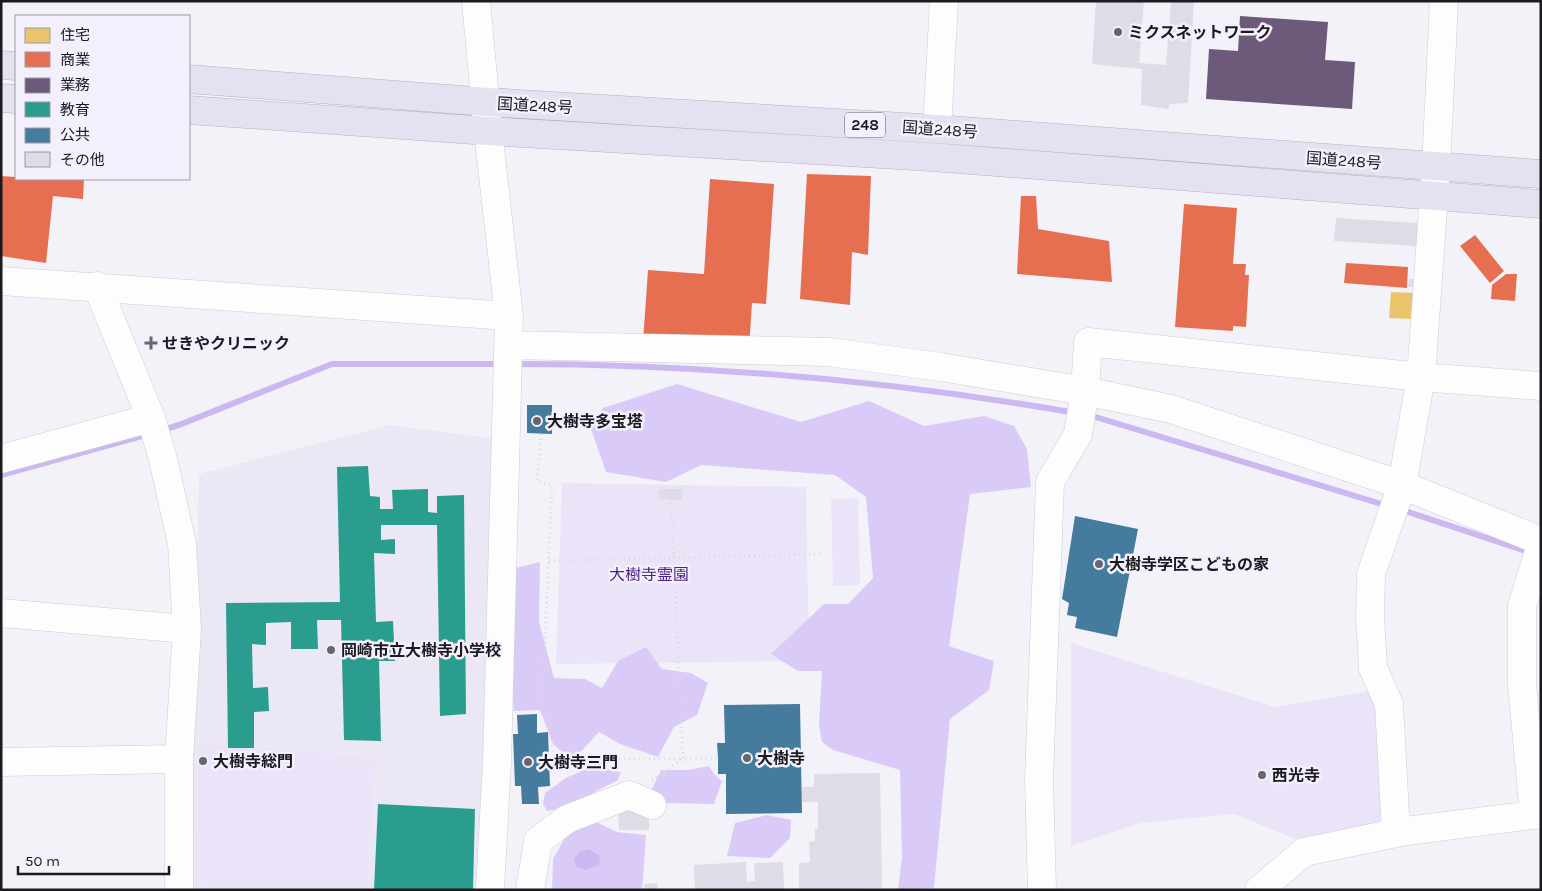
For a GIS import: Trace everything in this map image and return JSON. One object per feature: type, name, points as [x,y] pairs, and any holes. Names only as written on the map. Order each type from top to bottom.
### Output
[{"type":"highway","points":[[1,65],[15,66]]},
{"type":"highway","name":"国道248号","points":[[190,79],[487,102],[936,129],[1436,168],[1541,174]]},
{"type":"highway","points":[[1,98],[15,99]]},
{"type":"highway","name":"国道248号","points":[[190,110],[488,131],[931,157],[1541,204]]},
{"type":"street","points":[[476,1],[487,102],[488,131],[509,316],[509,388],[497,762],[490,890]]},
{"type":"street","points":[[936,129],[944,1]]},
{"type":"street","points":[[1396,833],[1389,704],[1373,668],[1370,616],[1371,574],[1402,485],[1421,377],[1436,168],[1444,1]]},
{"type":"street","points":[[1,281],[97,286],[509,316]]},
{"type":"street","points":[[97,286],[151,418],[163,459],[182,544],[187,629],[179,759],[179,890]]},
{"type":"street","points":[[1042,890],[1039,779],[1050,482],[1078,434],[1085,391],[1088,342],[1421,377],[1541,386]]},
{"type":"street","points":[[509,345],[829,352],[941,367],[1085,391],[1171,409],[1402,485],[1541,540]]},
{"type":"street","points":[[1,459],[151,418]]},
{"type":"street","points":[[1259,890],[1304,852],[1396,833],[1537,814],[1522,684],[1522,606],[1537,557]]},
{"type":"street","points":[[1,613],[187,629]]},
{"type":"street","points":[[1,762],[179,759]]},
{"type":"street","points":[[530,890],[538,841],[567,819],[640,800]]},
{"type":"path","points":[[541,434],[537,481],[552,485],[542,705],[551,730],[551,759],[718,758]]},
{"type":"path","points":[[671,499],[684,759]]},
{"type":"path","points":[[548,561],[823,554]]},
{"type":"path","points":[[640,800],[684,759]]},
{"type":"shaded area","points":[[677,384],[801,422],[869,401],[924,426],[984,416],[1014,426],[1027,449],[1031,487],[970,494],[949,646],[994,661],[989,690],[950,719],[934,888],[898,890],[902,857],[900,770],[833,750],[822,742],[819,725],[822,671],[798,671],[771,654],[824,604],[848,604],[873,578],[866,497],[835,475],[701,465],[666,482],[606,472],[591,429],[603,408]]},
{"type":"shaded area","points":[[390,425],[496,439],[483,890],[193,890],[191,799],[199,474]]},
{"type":"shaded area","points":[[540,562],[539,622],[554,678],[585,679],[602,688],[618,661],[646,647],[662,669],[691,673],[708,683],[697,715],[674,727],[658,757],[620,744],[599,732],[572,761],[553,744],[540,710],[514,711],[509,653],[512,569]]},
{"type":"shaded area","points":[[709,766],[722,781],[714,804],[665,803],[649,795],[661,770],[688,770]]},
{"type":"shaded area","points":[[591,767],[621,772],[618,780],[593,793],[577,806],[547,811],[543,804],[545,793],[566,778]]},
{"type":"shaded area","points":[[767,815],[791,820],[790,838],[770,858],[727,856],[735,823]]},
{"type":"shaded area","points":[[594,821],[617,832],[646,835],[642,890],[552,890],[553,859],[566,836]]},
{"type":"shaded area","points":[[588,849],[600,856],[599,865],[586,870],[576,867],[574,858],[581,851]]},
{"type":"green space","name":"大樹寺霊園","points":[[562,483],[806,487],[809,661],[556,664]]},
{"type":"green space","points":[[858,498],[860,585],[833,586],[831,499]]},
{"type":"green space","points":[[1071,643],[1275,707],[1370,691],[1380,715],[1389,826],[1302,842],[1235,814],[1141,823],[1071,846]]},
{"type":"green space","points":[[197,744],[375,758],[367,890],[202,890]]},
{"type":"building: 住宅","points":[[1391,292],[1414,293],[1413,319],[1389,318]]},
{"type":"building: 商業","points":[[807,174],[871,176],[868,255],[852,252],[850,305],[800,299]]},
{"type":"building: 商業","points":[[1,176],[15,177],[15,180],[84,180],[83,199],[53,196],[46,263],[1,256]]},
{"type":"building: 商業","points":[[710,179],[774,184],[766,304],[752,303],[749,349],[643,342],[648,270],[704,274]]},
{"type":"building: 商業","points":[[1021,196],[1036,196],[1038,229],[1109,241],[1112,282],[1017,274]]},
{"type":"building: 商業","points":[[1184,204],[1237,208],[1233,264],[1246,264],[1245,275],[1249,275],[1246,327],[1233,326],[1233,331],[1175,327]]},
{"type":"building: 商業","points":[[1475,235],[1504,271],[1490,283],[1460,246]]},
{"type":"building: 商業","points":[[1346,263],[1408,267],[1407,288],[1344,283]]},
{"type":"building: 商業","points":[[1506,274],[1517,274],[1515,301],[1491,299],[1492,285]]},
{"type":"building: 業務","points":[[1240,16],[1328,22],[1325,60],[1355,62],[1352,109],[1206,99],[1209,49],[1238,51]]},
{"type":"building: 教育","points":[[368,466],[370,496],[380,497],[380,509],[393,509],[392,490],[428,489],[428,512],[437,513],[437,496],[464,495],[466,714],[440,716],[437,525],[381,525],[381,540],[395,539],[395,554],[374,553],[376,622],[393,621],[395,661],[379,661],[381,741],[344,740],[341,620],[317,620],[318,649],[291,649],[291,622],[266,623],[266,645],[252,644],[253,688],[268,687],[269,711],[254,712],[254,748],[228,748],[226,603],[340,602],[337,467]]},
{"type":"building: 教育","points":[[378,804],[475,809],[473,890],[374,890]]},
{"type":"building: 公共","points":[[527,405],[552,405],[552,434],[527,433]]},
{"type":"building: 公共","name":"大樹寺学区こどもの家","points":[[1075,516],[1138,529],[1117,637],[1075,628],[1077,617],[1067,615],[1069,603],[1062,599]]},
{"type":"building: 公共","points":[[800,704],[802,813],[726,814],[726,774],[718,774],[717,743],[725,743],[724,705]]},
{"type":"building: 公共","points":[[537,714],[537,733],[548,732],[550,786],[538,787],[539,804],[522,804],[521,786],[515,786],[513,734],[518,734],[517,715]]},
{"type":"building: その他","name":"ミクスネットワーク","points":[[1096,1],[1144,1],[1139,63],[1166,65],[1171,1],[1194,1],[1188,103],[1170,104],[1168,109],[1141,105],[1142,69],[1092,64]]},
{"type":"building: その他","points":[[1336,218],[1418,223],[1416,246],[1334,241]]},
{"type":"building: その他","points":[[1409,279],[1416,279],[1415,287],[1408,287]]},
{"type":"building: その他","points":[[659,489],[682,489],[682,500],[659,499]]},
{"type":"building: その他","points":[[880,773],[882,888],[799,890],[799,863],[810,862],[809,842],[815,841],[815,829],[818,829],[818,802],[802,802],[802,787],[814,787],[814,774]]},
{"type":"building: その他","points":[[649,804],[649,830],[619,830],[618,805]]},
{"type":"building: その他","points":[[746,862],[747,882],[755,881],[754,863],[783,862],[784,890],[695,890],[694,865]]},
{"type":"building: その他","points":[[657,883],[657,890],[645,890],[644,884]]},
{"type":"waterway","points":[[162,430],[332,364],[502,364]]},
{"type":"waterway","points":[[514,364],[655,367],[796,376],[937,392],[1076,413]]},
{"type":"waterway","points":[[1089,415],[1388,506]]},
{"type":"waterway","points":[[1,475],[149,434]]},
{"type":"waterway","points":[[1399,509],[1532,553]]},
{"type":"place","name":"ミクスネットワーク","points":[[1118,32]]},
{"type":"place","name":"せきやクリニック","points":[[151,343]]},
{"type":"place","name":"大樹寺多宝塔","points":[[537,421]]},
{"type":"place","name":"大樹寺学区こどもの家","points":[[1099,564]]},
{"type":"place","name":"岡崎市立大樹寺小学校","points":[[331,650]]},
{"type":"place","name":"大樹寺","points":[[747,758]]},
{"type":"place","name":"大樹寺総門","points":[[203,761]]},
{"type":"place","name":"大樹寺三門","points":[[528,762]]},
{"type":"place","name":"西光寺","points":[[1262,775]]}]
